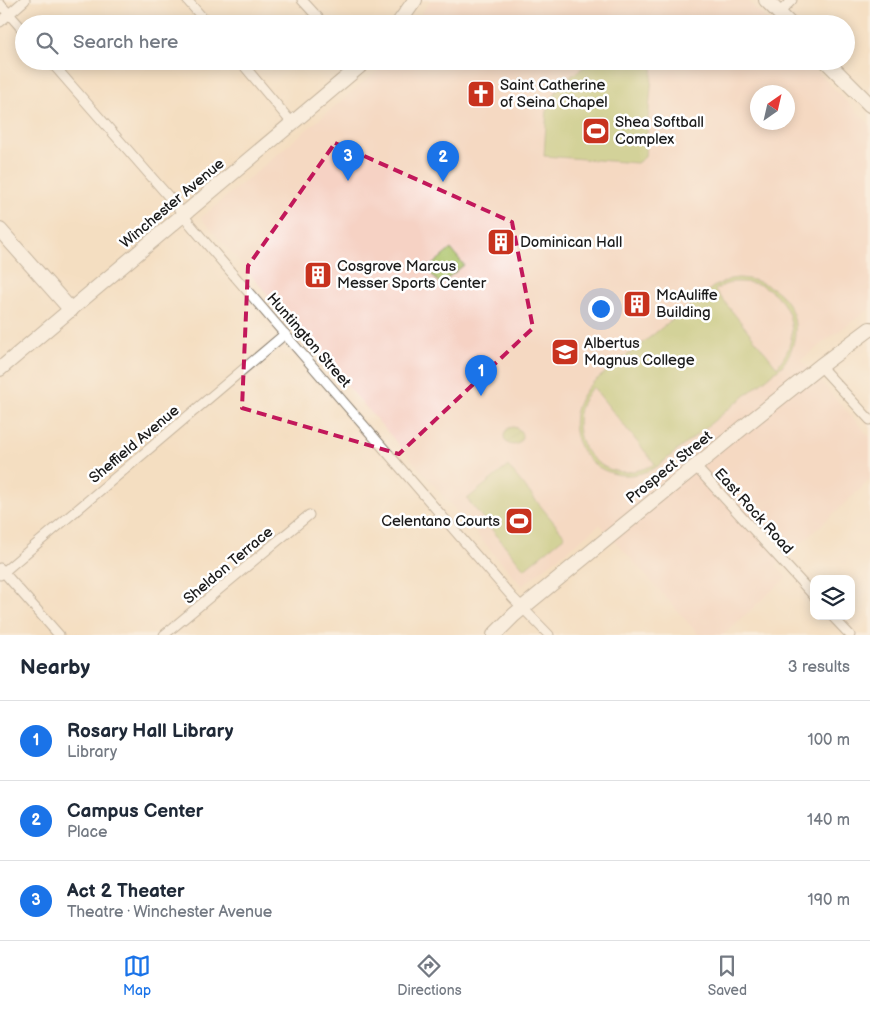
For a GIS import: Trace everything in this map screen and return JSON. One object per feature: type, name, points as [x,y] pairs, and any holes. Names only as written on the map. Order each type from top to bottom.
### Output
[{"type":"street","points":[[0,22],[25,0]]},
{"type":"street","points":[[187,0],[200,15]]},
{"type":"street","points":[[302,0],[316,15]]},
{"type":"street","points":[[405,15],[416,0]]},
{"type":"street","points":[[766,0],[779,13],[792,0]]},
{"type":"street","points":[[0,4],[15,21]]},
{"type":"street","name":"Huntington Street","points":[[58,70],[523,608],[549,635]]},
{"type":"street","points":[[248,70],[292,123]]},
{"type":"street","name":"Winchester Avenue","points":[[0,369],[354,70]]},
{"type":"street","points":[[835,70],[870,105]]},
{"type":"street","points":[[0,230],[71,310]]},
{"type":"street","name":"Prospect Street","points":[[494,635],[514,615],[695,466],[820,366],[870,329]]},
{"type":"street","name":"Sheffield Avenue","points":[[1,571],[285,334]]},
{"type":"street","points":[[820,366],[870,420]]},
{"type":"street","name":"East Rock Road","points":[[695,466],[810,592]]},
{"type":"street","name":"Sheldon Terrace","points":[[164,635],[309,515]]},
{"type":"street","points":[[1,571],[59,635]]},
{"type":"street","points":[[836,620],[850,635]]},
{"type":"highlighted area","points":[[335,143],[512,222],[533,328],[399,454],[242,408],[248,266]]},
{"type":"shaded area","points":[[431,0],[747,0],[762,15],[420,15]]},
{"type":"shaded area","name":"Albertus Magnus College","points":[[378,70],[816,70],[870,125],[870,309],[801,360],[870,437],[870,480],[776,566],[786,578],[723,635],[699,635],[600,524],[522,586],[201,218]]},
{"type":"green space","name":"Shea Softball Complex","points":[[579,70],[652,70],[645,157],[637,163],[544,156],[547,107],[557,90]]},
{"type":"green space","points":[[451,249],[464,265],[440,284],[427,269]]},
{"type":"green space","points":[[738,278],[755,281],[770,287],[782,296],[790,307],[795,335],[791,351],[782,366],[658,466],[637,474],[617,474],[599,468],[586,456],[577,440],[574,422],[579,403],[591,384],[713,287],[730,279]],"holes":[[[733,282],[754,283],[766,288],[780,299],[785,307],[789,315],[792,334],[788,350],[777,367],[715,290]],[[593,387],[655,464],[644,469],[620,472],[609,469],[589,454],[582,443],[578,420],[580,408],[585,397]]]},
{"type":"green space","points":[[509,427],[517,427],[522,432],[520,443],[509,445],[504,440],[504,432]]},
{"type":"green space","name":"Celentano Courts","points":[[508,466],[565,536],[524,569],[467,499]]},
{"type":"place","name":"Saint Catherine of Seina Chapel","points":[[481,94]]},
{"type":"place","name":"Shea Softball Complex","points":[[596,131]]},
{"type":"place","name":"Act 2 Theater","points":[[348,181]]},
{"type":"place","name":"Campus Center","points":[[443,182]]},
{"type":"place","name":"Dominican Hall","points":[[501,242]]},
{"type":"place","name":"Cosgrove Marcus Messer Sports Center","points":[[318,275]]},
{"type":"place","name":"McAuliffe Building","points":[[637,304]]},
{"type":"place","name":"Albertus Magnus College","points":[[565,352]]},
{"type":"place","name":"Rosary Hall Library","points":[[481,396]]},
{"type":"place","name":"Celentano Courts","points":[[519,521]]}]
